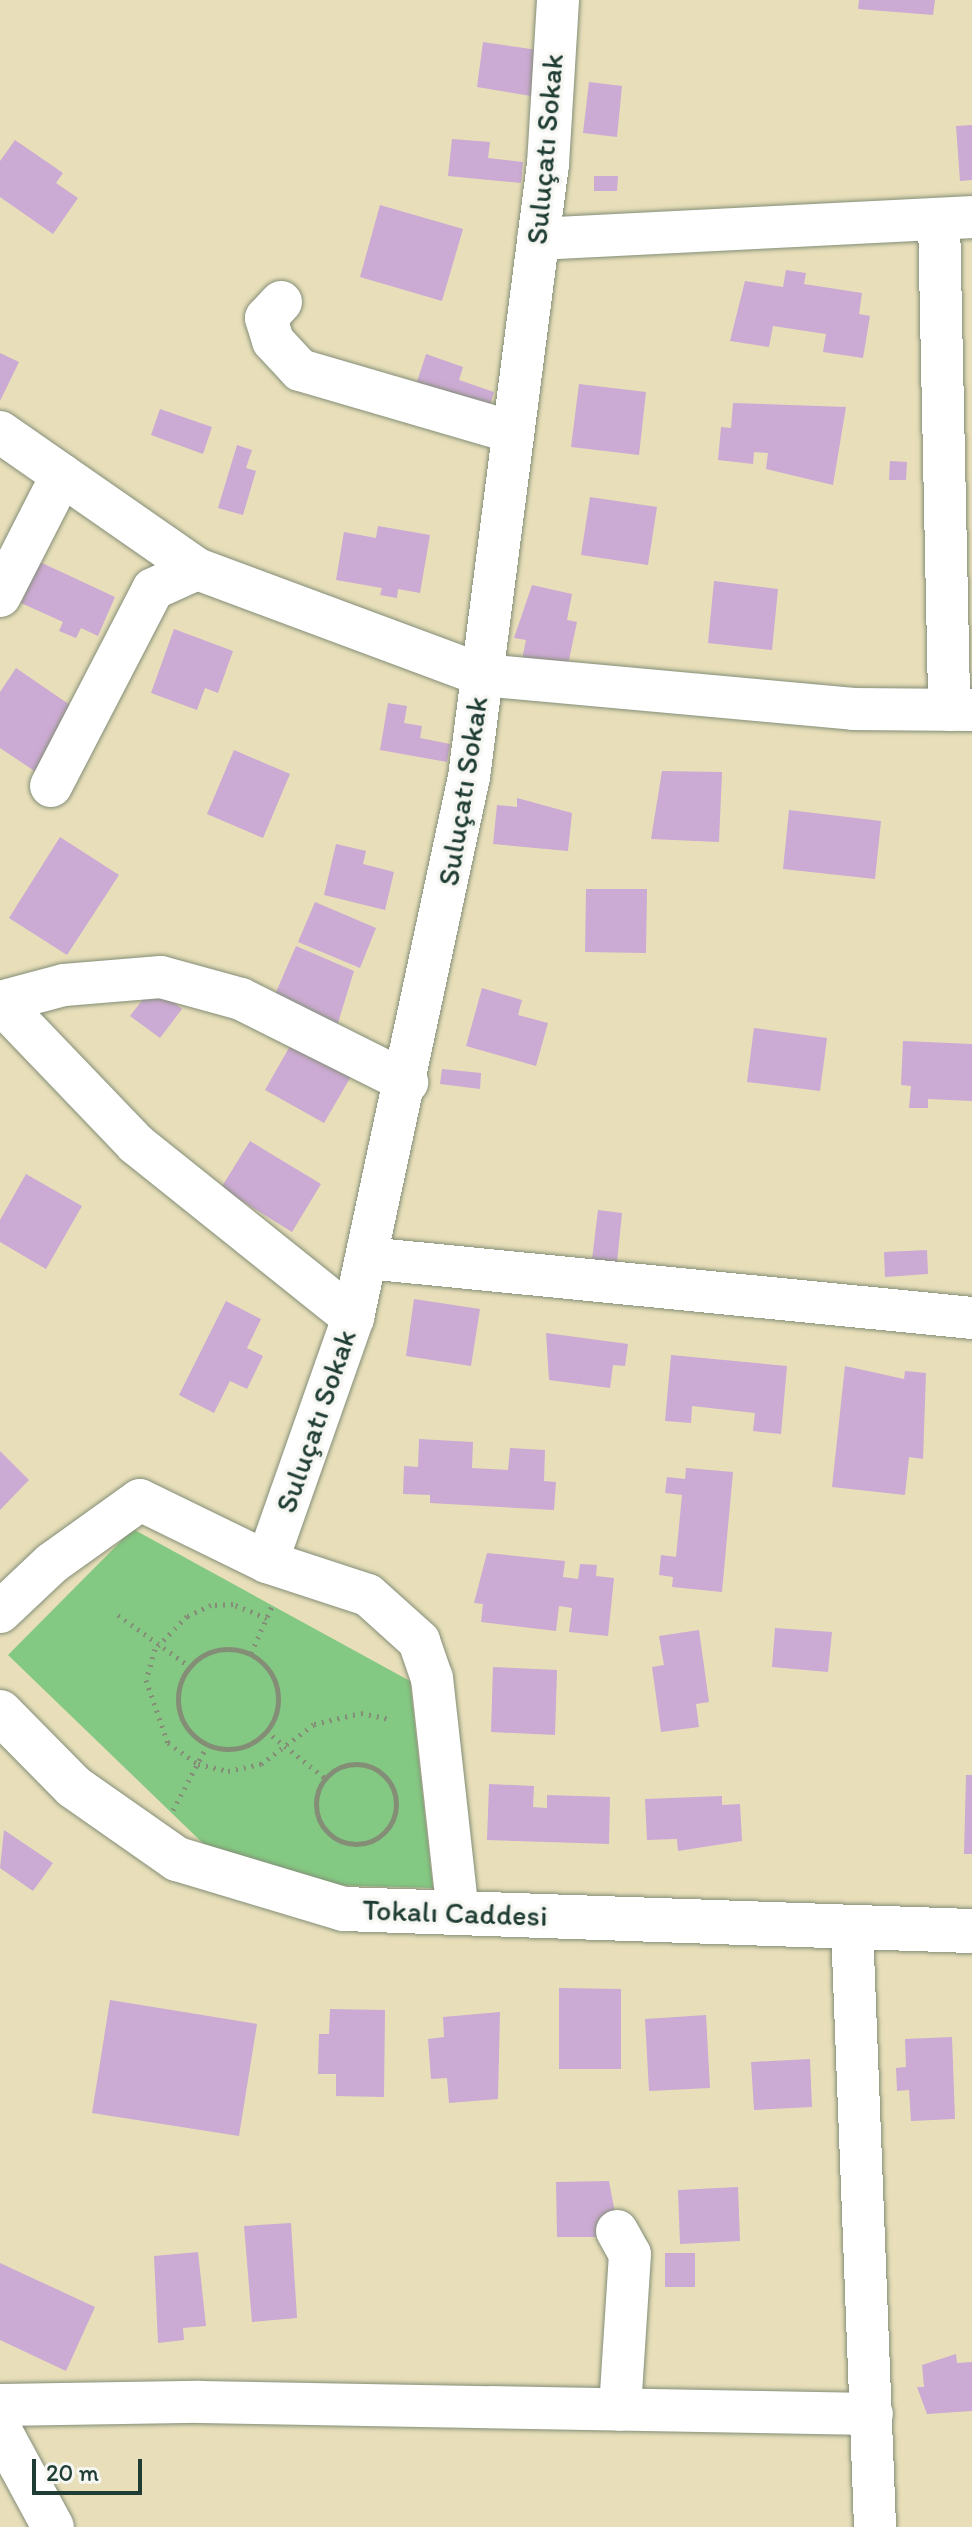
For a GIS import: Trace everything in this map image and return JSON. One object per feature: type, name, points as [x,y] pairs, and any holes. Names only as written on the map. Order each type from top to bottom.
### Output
[{"type":"street","name":"Suluçatı Sokak","points":[[278,1565],[353,1318],[407,1082],[469,777],[538,239],[558,0]]},
{"type":"street","points":[[0,432],[197,569],[482,675],[853,709],[961,710],[956,218],[538,239]]},
{"type":"street","points":[[281,302],[266,318],[273,341],[300,370],[512,432]]},
{"type":"street","points":[[0,596],[62,475]]},
{"type":"street","points":[[51,786],[153,589],[197,569]]},
{"type":"street","points":[[353,1318],[136,1144],[0,1002],[64,985],[161,977],[241,999],[407,1082]]},
{"type":"street","points":[[367,1258],[972,1318]]},
{"type":"street","points":[[0,1612],[52,1563],[140,1500],[278,1565],[368,1595],[419,1641],[453,1823],[458,1913]]},
{"type":"street","name":"Tokalı Caddesi","points":[[0,1712],[74,1787],[177,1859],[344,1909],[972,1931]]},
{"type":"street","points":[[852,1927],[875,2527]]},
{"type":"street","points":[[617,2231],[630,2254],[620,2410]]},
{"type":"street","points":[[0,2405],[872,2414]]},
{"type":"street","points":[[0,2429],[53,2527]]},
{"type":"path","points":[[251,1653],[267,1618],[278,1565]]},
{"type":"path","points":[[267,1618],[233,1604],[211,1605],[160,1644],[146,1680],[151,1712],[168,1743],[195,1761],[228,1771],[261,1764],[287,1748],[314,1724],[361,1713],[389,1719]]},
{"type":"path","points":[[118,1615],[189,1666]]},
{"type":"path","points":[[218,1649],[251,1653],[278,1692],[266,1731],[233,1749],[208,1744],[180,1715],[177,1698],[189,1666],[218,1649]]},
{"type":"path","points":[[266,1731],[325,1778]]},
{"type":"path","points":[[157,1846],[195,1761],[208,1744]]},
{"type":"path","points":[[348,1765],[375,1768],[396,1801],[389,1828],[355,1845],[331,1836],[316,1802],[325,1778],[348,1765]]},
{"type":"green space","points":[[133,1529],[410,1681],[433,1888],[327,1885],[212,1852],[8,1655]]},
{"type":"building","points":[[859,0],[935,0],[933,15],[858,9]]},
{"type":"building","points":[[483,42],[538,50],[531,96],[477,87]]},
{"type":"building","points":[[589,82],[622,86],[617,137],[583,133]]},
{"type":"building","points":[[972,125],[972,180],[960,181],[956,126]]},
{"type":"building","points":[[452,139],[490,142],[488,158],[523,162],[521,183],[448,176]]},
{"type":"building","points":[[15,140],[63,173],[56,183],[78,198],[53,234],[0,197],[0,161]]},
{"type":"building","points":[[594,176],[618,176],[617,191],[594,191]]},
{"type":"building","points":[[380,205],[463,229],[442,301],[360,277]]},
{"type":"building","points":[[786,270],[806,273],[804,284],[862,293],[859,314],[870,316],[863,358],[823,352],[826,334],[773,326],[769,347],[730,341],[745,281],[783,287]]},
{"type":"building","points":[[0,353],[19,362],[0,401]]},
{"type":"building","points":[[426,354],[463,367],[459,380],[494,392],[487,415],[414,391]]},
{"type":"building","points":[[579,384],[646,392],[639,455],[571,447]]},
{"type":"building","points":[[733,403],[846,407],[833,485],[766,469],[768,453],[754,452],[753,464],[718,460],[721,427],[731,428]]},
{"type":"building","points":[[160,409],[212,427],[203,454],[151,435]]},
{"type":"building","points":[[237,445],[252,450],[246,468],[256,471],[243,515],[218,508]]},
{"type":"building","points":[[890,461],[907,462],[906,480],[889,480]]},
{"type":"building","points":[[590,497],[657,507],[648,565],[581,555]]},
{"type":"building","points":[[378,526],[430,535],[420,593],[398,589],[397,598],[380,595],[382,588],[336,580],[344,532],[376,538]]},
{"type":"building","points":[[40,562],[115,597],[98,636],[81,628],[76,638],[59,631],[63,622],[21,603]]},
{"type":"building","points":[[714,581],[778,589],[772,650],[708,643]]},
{"type":"building","points":[[532,585],[572,594],[567,620],[577,622],[565,679],[520,669],[526,640],[514,638]]},
{"type":"building","points":[[174,629],[233,651],[218,693],[205,688],[197,710],[151,693]]},
{"type":"building","points":[[16,668],[73,707],[36,772],[0,748],[0,692]]},
{"type":"building","points":[[388,703],[407,706],[404,723],[422,726],[420,738],[450,744],[447,762],[380,750]]},
{"type":"building","points":[[234,750],[290,774],[263,838],[207,814]]},
{"type":"building","points":[[662,771],[722,772],[719,842],[651,839]]},
{"type":"building","points":[[517,798],[572,813],[568,851],[493,844],[497,805],[517,807]]},
{"type":"building","points":[[789,810],[881,821],[875,879],[783,869]]},
{"type":"building","points":[[60,837],[119,875],[67,955],[9,918]]},
{"type":"building","points":[[336,844],[366,851],[363,864],[394,872],[385,910],[324,895]]},
{"type":"building","points":[[586,889],[647,889],[646,953],[585,952]]},
{"type":"building","points":[[315,902],[376,928],[360,968],[298,942]]},
{"type":"building","points":[[296,946],[354,971],[337,1026],[273,999]]},
{"type":"building","points":[[153,986],[182,1009],[160,1038],[130,1016]]},
{"type":"building","points":[[482,988],[522,1000],[518,1015],[548,1023],[536,1066],[466,1046]]},
{"type":"building","points":[[754,1028],[827,1038],[820,1091],[747,1082]]},
{"type":"building","points":[[294,1039],[353,1073],[324,1123],[265,1090]]},
{"type":"building","points":[[903,1041],[972,1044],[972,1101],[928,1099],[928,1108],[909,1108],[911,1086],[901,1085]]},
{"type":"building","points":[[442,1069],[481,1073],[480,1089],[440,1084]]},
{"type":"building","points":[[250,1141],[321,1184],[292,1232],[221,1188]]},
{"type":"building","points":[[26,1174],[82,1206],[46,1269],[0,1242],[0,1220]]},
{"type":"building","points":[[598,1210],[622,1213],[616,1272],[591,1268]]},
{"type":"building","points":[[927,1250],[928,1274],[885,1277],[884,1252]]},
{"type":"building","points":[[414,1299],[480,1309],[471,1366],[406,1356]]},
{"type":"building","points":[[226,1301],[261,1319],[247,1348],[263,1356],[247,1389],[230,1381],[214,1413],[179,1395]]},
{"type":"building","points":[[546,1333],[628,1344],[625,1366],[613,1365],[610,1388],[549,1380]]},
{"type":"building","points":[[671,1355],[787,1366],[781,1434],[753,1431],[755,1413],[692,1406],[691,1423],[665,1421]]},
{"type":"building","points":[[845,1366],[904,1379],[905,1371],[926,1373],[923,1459],[909,1457],[905,1495],[832,1487]]},
{"type":"building","points":[[419,1439],[473,1442],[472,1468],[508,1470],[510,1448],[545,1450],[544,1481],[556,1482],[554,1510],[430,1503],[430,1495],[403,1494],[404,1466],[418,1467]]},
{"type":"building","points":[[0,1451],[29,1480],[0,1510]]},
{"type":"building","points":[[686,1468],[733,1472],[722,1592],[672,1587],[673,1577],[659,1575],[661,1555],[676,1557],[682,1495],[665,1493],[667,1477],[685,1479]]},
{"type":"building","points":[[487,1553],[565,1561],[563,1577],[578,1579],[580,1564],[597,1565],[596,1576],[614,1578],[608,1636],[569,1632],[572,1608],[559,1606],[556,1631],[481,1622],[483,1604],[474,1603]]},
{"type":"building","points":[[775,1628],[832,1632],[828,1672],[772,1667]]},
{"type":"building","points":[[699,1630],[709,1702],[696,1704],[699,1727],[661,1732],[652,1667],[664,1665],[659,1636]]},
{"type":"building","points":[[493,1667],[557,1670],[555,1735],[491,1732]]},
{"type":"building","points":[[966,1775],[972,1775],[972,1854],[964,1854]]},
{"type":"building","points":[[489,1784],[534,1786],[533,1807],[547,1808],[547,1795],[610,1797],[609,1844],[487,1840]]},
{"type":"building","points":[[722,1796],[722,1805],[740,1804],[742,1841],[678,1851],[677,1839],[647,1840],[645,1799]]},
{"type":"building","points":[[4,1830],[53,1863],[33,1891],[0,1868]]},
{"type":"building","points":[[559,1988],[621,1989],[621,2069],[559,2069]]},
{"type":"building","points":[[110,2000],[257,2024],[239,2136],[92,2113]]},
{"type":"building","points":[[330,2009],[385,2010],[384,2097],[336,2096],[336,2074],[318,2074],[319,2034],[329,2034]]},
{"type":"building","points":[[500,2012],[498,2099],[449,2103],[447,2078],[431,2079],[428,2039],[444,2037],[443,2017]]},
{"type":"building","points":[[706,2015],[710,2088],[649,2091],[645,2019]]},
{"type":"building","points":[[952,2037],[955,2119],[911,2121],[909,2090],[897,2091],[896,2068],[906,2067],[905,2039]]},
{"type":"building","points":[[810,2059],[812,2107],[754,2110],[751,2062]]},
{"type":"building","points":[[609,2181],[617,2224],[608,2237],[557,2237],[556,2182]]},
{"type":"building","points":[[738,2187],[740,2241],[680,2244],[678,2190]]},
{"type":"building","points":[[291,2223],[297,2318],[252,2322],[244,2226]]},
{"type":"building","points":[[198,2252],[206,2326],[183,2328],[184,2340],[158,2343],[154,2256]]},
{"type":"building","points":[[665,2253],[695,2253],[695,2287],[665,2287]]},
{"type":"building","points":[[0,2263],[95,2307],[66,2371],[0,2340]]},
{"type":"building","points":[[956,2354],[957,2363],[972,2362],[972,2411],[927,2414],[917,2387],[924,2387],[922,2365]]}]
